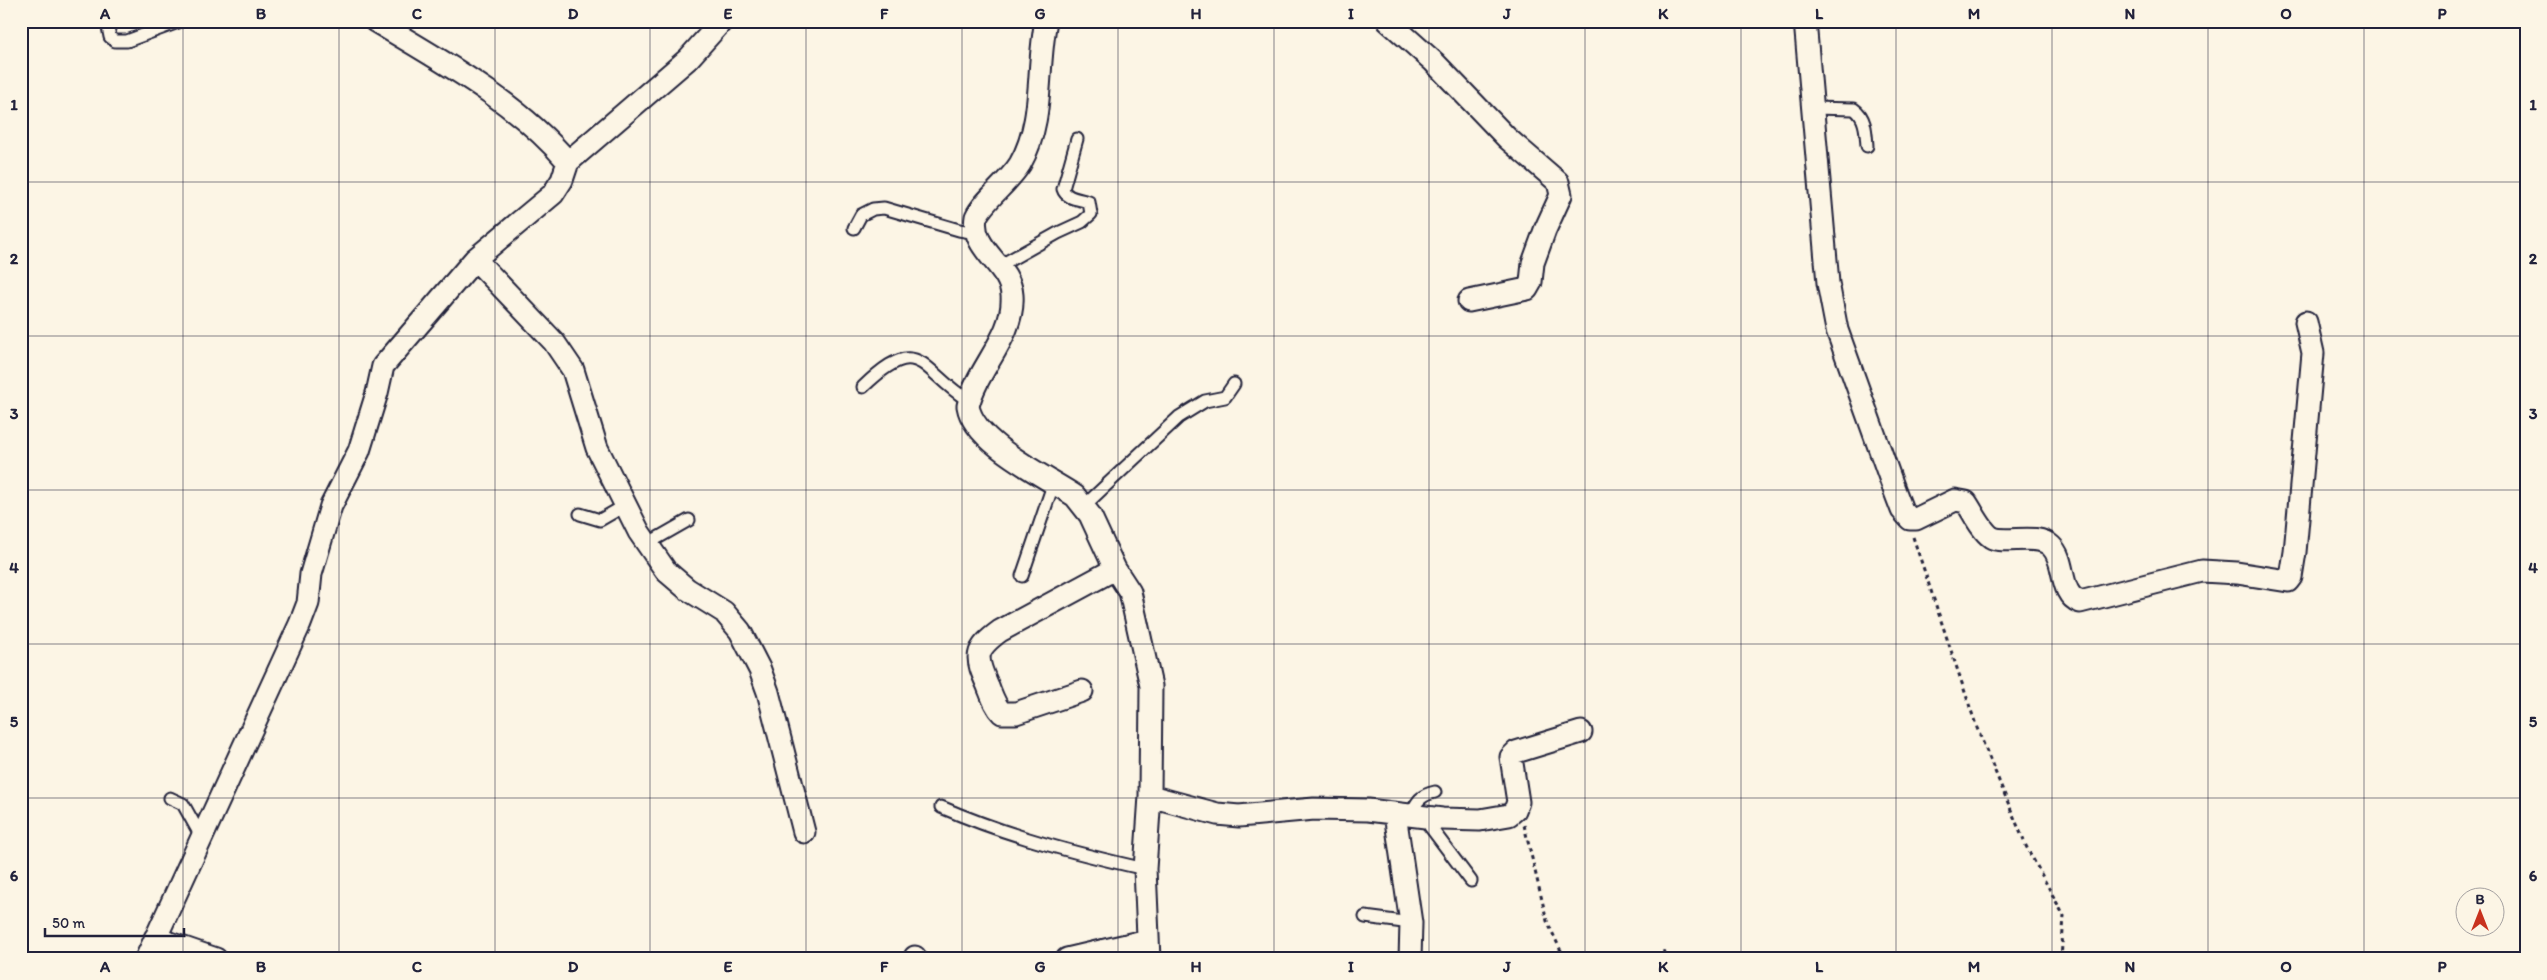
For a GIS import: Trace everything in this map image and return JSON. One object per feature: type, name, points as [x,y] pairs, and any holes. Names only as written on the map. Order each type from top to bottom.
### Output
[{"type":"street","points":[[375,21],[486,89],[555,148],[568,162]]},
{"type":"street","points":[[146,959],[300,624],[308,603],[311,574],[331,506],[359,451],[378,393],[383,366],[475,259],[544,204],[562,180],[568,162],[688,60],[722,21]]},
{"type":"street","points":[[1046,21],[1037,111],[1027,148],[1019,165],[978,213],[975,222],[977,233],[985,250],[1007,276],[1010,288],[1011,312],[969,401],[970,416],[984,435],[1075,496],[1084,506],[1104,542],[1115,569],[1130,592],[1134,603],[1151,686],[1150,796],[1145,869],[1148,949],[1067,959]]},
{"type":"street","points":[[1388,21],[1434,62],[1508,138],[1552,176],[1560,186],[1561,194],[1542,238],[1533,263],[1531,282],[1527,288],[1469,301]]},
{"type":"street","points":[[1804,21],[1828,283],[1834,316],[1864,407],[1906,516],[1916,519],[1955,500],[1966,502],[1991,537],[1999,540],[2042,541],[2051,546],[2057,555],[2069,594],[2073,599],[2080,602],[2202,571],[2237,573],[2288,582],[2291,576],[2295,552],[2313,353],[2306,322]]},
{"type":"street","points":[[475,259],[554,342],[573,370],[597,448],[647,544],[666,571],[688,589],[724,612],[740,631],[760,670],[768,692],[804,832]]},
{"type":"street","points":[[1082,691],[1016,713],[1002,713],[997,708],[979,668],[978,658],[985,642],[1000,631],[1115,569]]},
{"type":"street","points":[[1150,796],[1217,814],[1239,816],[1314,809],[1368,810],[1442,819],[1480,820],[1509,816],[1515,810],[1518,802],[1511,757],[1516,752],[1581,732]]},
{"type":"street","points":[[1409,814],[1410,959]]},
{"type":"street","points":[[155,938],[216,959]]},
{"type":"lane","points":[[107,22],[110,37],[115,41],[127,41],[181,21]]},
{"type":"lane","points":[[1813,108],[1854,109],[1862,117],[1868,146]]},
{"type":"lane","points":[[999,266],[1058,233],[1082,222],[1090,214],[1089,202],[1070,197],[1064,194],[1062,189],[1077,139]]},
{"type":"lane","points":[[854,228],[861,214],[873,209],[884,208],[959,230],[977,233]]},
{"type":"lane","points":[[863,387],[896,360],[907,358],[930,368],[944,384],[969,401]]},
{"type":"lane","points":[[1084,506],[1179,417],[1205,401],[1225,397],[1234,384]]},
{"type":"lane","points":[[1022,576],[1054,482]]},
{"type":"lane","points":[[580,514],[600,520],[626,505]]},
{"type":"lane","points":[[647,544],[689,520]]},
{"type":"lane","points":[[1435,792],[1424,794],[1409,814],[1471,880]]},
{"type":"lane","points":[[170,798],[183,804],[202,839]]},
{"type":"lane","points":[[941,807],[1028,840],[1068,852],[1145,869]]},
{"type":"lane","points":[[1365,917],[1411,923]]},
{"type":"path","points":[[1906,516],[1977,728],[2026,846],[2064,916],[2061,959]]},
{"type":"path","points":[[1509,816],[1522,823],[1526,829],[1547,921],[1560,949],[1568,959]]},
{"type":"path","points":[[1648,959],[1665,951]]}]
